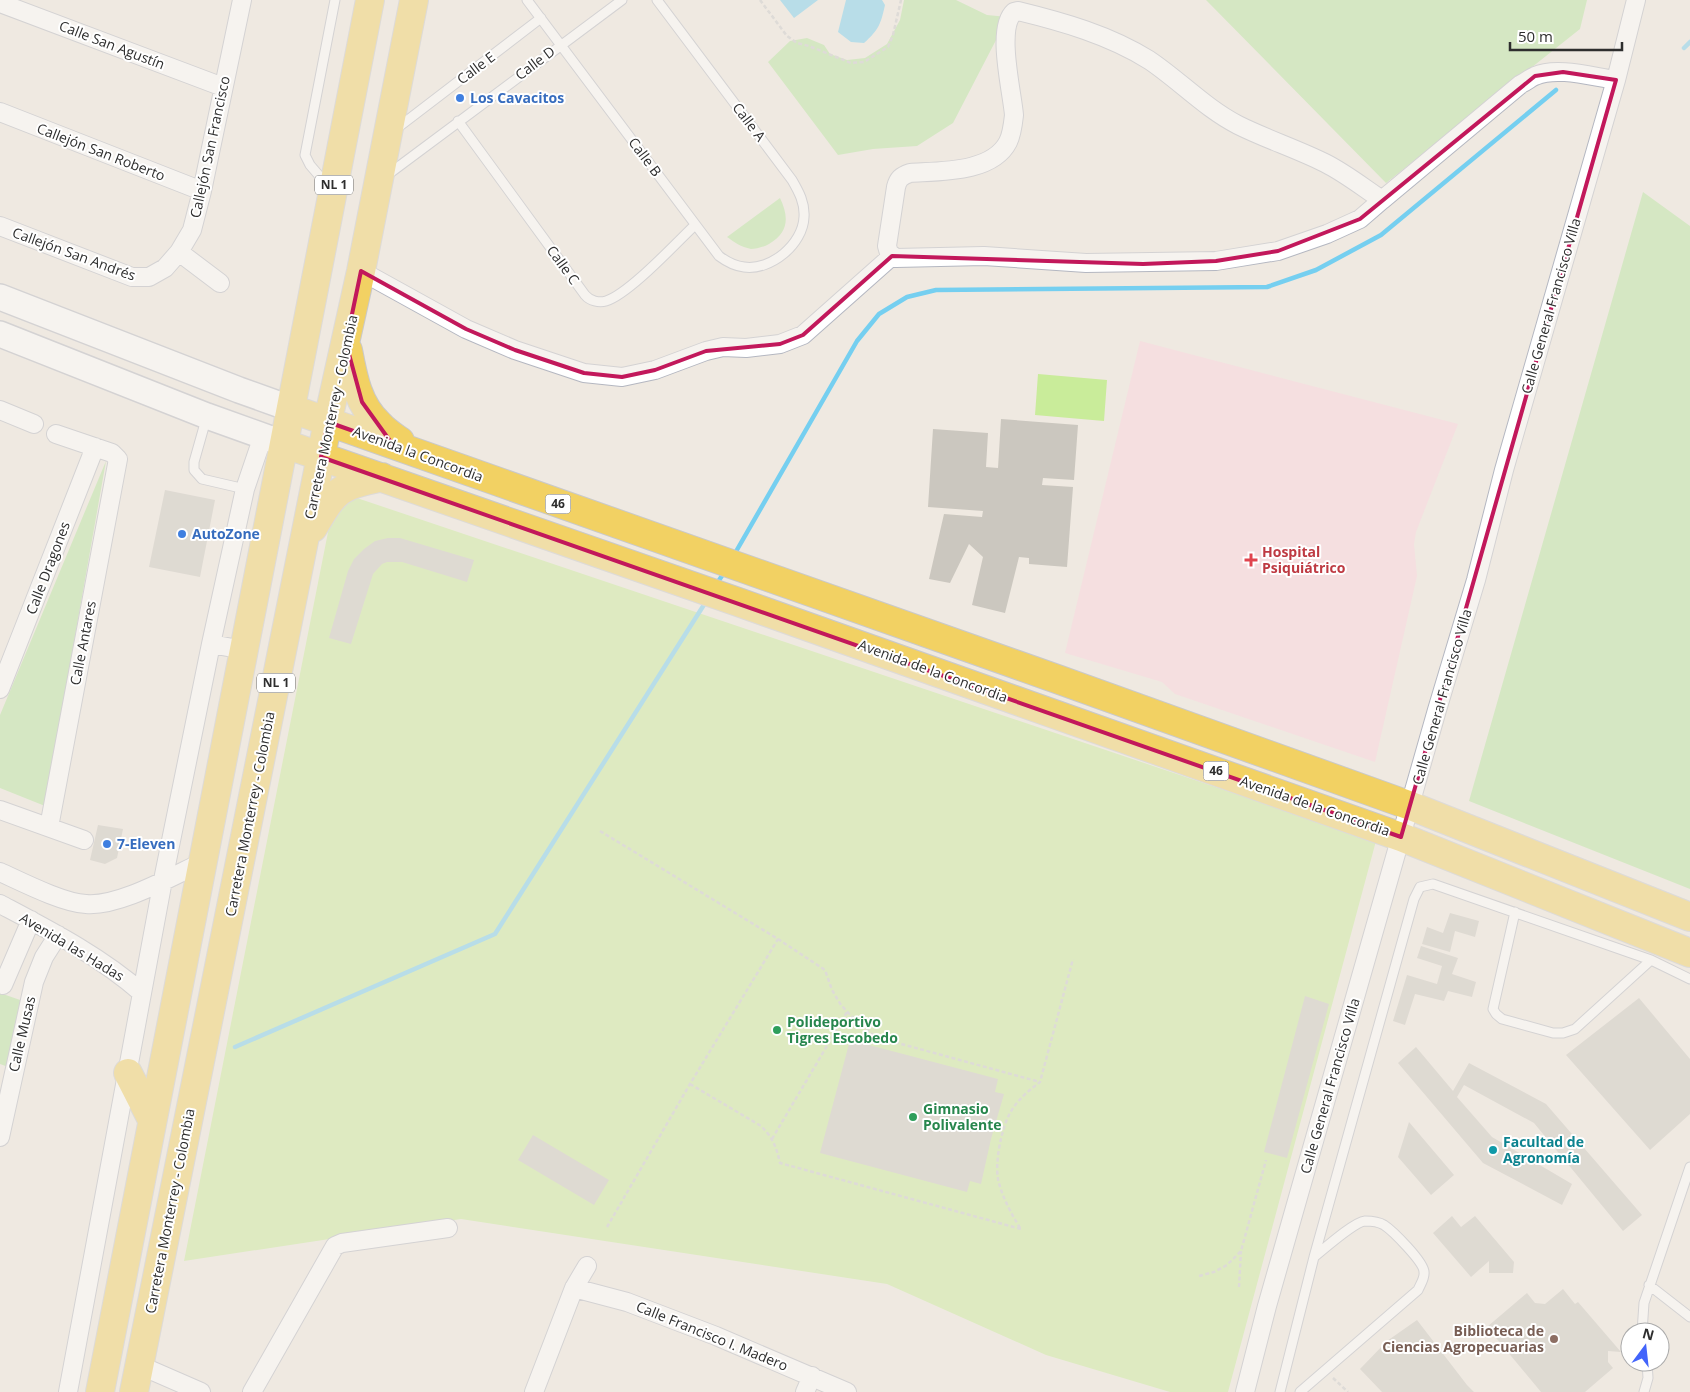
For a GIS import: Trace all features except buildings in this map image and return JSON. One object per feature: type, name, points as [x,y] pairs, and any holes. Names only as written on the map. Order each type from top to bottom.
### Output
[{"type":"main road","name":"NL 1","points":[[100,1392],[244,650],[274,440],[292,409],[370,0]]},
{"type":"main road","name":"Carretera Monterrey - Colombia","points":[[134,1392],[414,0]]},
{"type":"main road","name":"Avenida la Concordia","points":[[0,297],[328,422],[1411,806]]},
{"type":"main road","name":"46","points":[[0,334],[207,416],[382,478]]},
{"type":"main road","points":[[95,372],[107,339]]},
{"type":"main road","points":[[346,343],[354,383],[362,402],[378,424],[415,453]]},
{"type":"main road","points":[[304,542],[334,495],[347,486],[382,478]]},
{"type":"main road","name":"Avenida de la Concordia","points":[[382,478],[1402,837],[1690,953]]},
{"type":"main road","name":"46","points":[[1411,806],[1690,917]]},
{"type":"main road","points":[[128,1073],[152,1120]]},
{"type":"street","name":"Callejón San Francisco","points":[[149,277],[165,268],[179,252],[192,230],[242,0]]},
{"type":"street","name":"Calle General Francisco Villa","points":[[1245,1392],[1267,1306],[1437,710],[1476,580],[1504,470],[1616,80],[1636,0]]},
{"type":"street","name":"Calle San Agustín","points":[[0,3],[223,87]]},
{"type":"street","points":[[1382,200],[1326,164],[1237,124],[1212,109],[1150,61],[1128,48],[1100,35],[1018,11],[1011,14],[1004,38],[1014,116],[1008,142],[994,158],[980,164],[953,170],[903,175],[898,180],[887,246],[892,256],[896,258],[984,256],[1086,263],[1216,261],[1278,251],[1327,234],[1360,219],[1521,84],[1535,76],[1550,72],[1563,72],[1616,80]]},
{"type":"street","name":"Callejón San Roberto","points":[[0,112],[202,191]]},
{"type":"street","name":"Callejón San Andrés","points":[[0,226],[132,277],[149,277]]},
{"type":"street","points":[[179,252],[220,283]]},
{"type":"street","points":[[361,271],[466,329],[515,350],[584,373],[622,377],[654,370],[714,349],[780,344],[802,335],[892,256]]},
{"type":"street","points":[[0,411],[34,424]]},
{"type":"street","points":[[56,434],[95,446]]},
{"type":"street","points":[[68,1392],[163,880],[211,644],[245,489],[274,440]]},
{"type":"street","name":"Calle Antares","points":[[49,827],[118,459],[112,453],[95,446]]},
{"type":"street","name":"Calle Dragones","points":[[0,689],[95,446]]},
{"type":"street","points":[[211,644],[244,650]]},
{"type":"street","points":[[0,810],[84,840]]},
{"type":"street","points":[[0,872],[70,901],[86,904],[104,903],[122,898],[203,862]]},
{"type":"street","name":"Avenida las Hadas","points":[[0,904],[58,935],[112,968],[142,993]]},
{"type":"street","points":[[31,920],[2,984],[31,996]]},
{"type":"street","name":"Calle Musas","points":[[0,1137],[5,1090],[38,970],[58,935]]},
{"type":"street","points":[[252,1392],[335,1246],[342,1243],[448,1228]]},
{"type":"street","points":[[534,1392],[574,1288],[587,1266]]},
{"type":"street","name":"Calle Francisco I. Madero","points":[[574,1288],[627,1302],[808,1384],[847,1392]]},
{"type":"street","points":[[139,1366],[201,1392]]},
{"type":"lane","points":[[333,191],[306,160],[305,155],[335,0]]},
{"type":"lane","name":"Calle B","points":[[527,0],[719,256],[731,264],[745,268],[768,264],[785,252]]},
{"type":"lane","name":"Calle D","points":[[378,183],[458,121],[622,0]]},
{"type":"lane","name":"Calle A","points":[[657,0],[792,180],[802,199],[804,218],[799,234],[785,252]]},
{"type":"lane","name":"Calle E","points":[[388,135],[541,18]]},
{"type":"lane","name":"Calle C","points":[[458,121],[585,295],[592,300],[607,300],[620,293],[644,274],[695,226]]},
{"type":"lane","points":[[207,416],[194,462],[194,470],[202,479],[245,489]]},
{"type":"lane","points":[[1280,1392],[1314,1257],[1416,893],[1420,887],[1433,884],[1651,960],[1690,979]]},
{"type":"lane","points":[[1515,912],[1494,1009],[1496,1014],[1502,1019],[1553,1032],[1563,1033],[1575,1029],[1651,960]]},
{"type":"lane","points":[[1642,1322],[1649,1285],[1690,1167]]},
{"type":"lane","points":[[1300,1392],[1418,1290],[1424,1273],[1423,1266],[1403,1242],[1386,1226],[1374,1222],[1366,1221],[1355,1225],[1314,1257]]},
{"type":"lane","points":[[1649,1285],[1690,1317]]},
{"type":"lane","points":[[1644,1392],[1648,1372]]},
{"type":"path","points":[[760,0],[787,36],[797,43],[850,63],[864,62],[888,47],[894,35],[901,0]]},
{"type":"path","points":[[600,831],[778,939],[825,970],[832,990],[846,1012],[867,1031],[884,1041],[1040,1082]]},
{"type":"path","points":[[607,1227],[690,1084],[778,939]]},
{"type":"path","points":[[690,1084],[760,1126],[772,1139],[777,1149],[780,1163],[1021,1230],[1005,1199],[998,1178],[1001,1141],[1009,1115],[1024,1094],[1040,1082],[1073,959]]},
{"type":"path","points":[[772,1139],[846,1012]]},
{"type":"path","points":[[1239,1287],[1241,1251],[1266,1160]]},
{"type":"path","points":[[1200,1276],[1214,1272],[1227,1265],[1241,1251]]},
{"type":"path","points":[[1333,1378],[1348,1392]]},
{"type":"highlighted area","points":[[1563,72],[1616,80],[1401,837],[321,457],[328,422],[393,445],[362,402],[346,343],[361,271],[466,329],[515,350],[584,373],[622,377],[655,370],[706,351],[780,344],[803,335],[892,256],[1143,264],[1216,261],[1278,251],[1360,219],[1535,76]]},
{"type":"shaded area","name":"Hospital Psiquiátrico","points":[[1140,341],[1458,424],[1416,532],[1414,544],[1417,576],[1375,762],[1175,694],[1162,682],[1065,653]]},
{"type":"green space","points":[[904,0],[956,0],[987,15],[1008,17],[953,123],[917,146],[873,149],[838,155],[768,62],[790,41],[807,38],[824,45],[830,54],[847,60],[865,58],[887,44],[900,20]]},
{"type":"green space","points":[[1206,0],[1587,0],[1580,29],[1386,183]]},
{"type":"green space","points":[[1643,192],[1690,226],[1690,889],[1469,801]]},
{"type":"green space","points":[[780,198],[786,218],[784,229],[776,239],[765,246],[751,249],[741,246],[727,237]]},
{"type":"green space","points":[[1038,374],[1107,380],[1104,421],[1035,415]]},
{"type":"green space","points":[[106,461],[45,806],[0,788],[0,715]]},
{"type":"green space","name":"Polideportivo Tigres Escobedo","points":[[357,498],[1376,841],[1228,1392],[1170,1392],[1046,1355],[887,1284],[461,1219],[184,1261],[331,517],[338,506]]},
{"type":"green space","points":[[0,993],[23,1001],[11,1068],[0,1064]]},
{"type":"water","points":[[780,0],[818,0],[794,18]]},
{"type":"water","points":[[846,0],[882,0],[885,5],[879,26],[864,43],[851,42],[838,32]]},
{"type":"waterway","points":[[1684,48],[1690,42]]},
{"type":"waterway","points":[[734,555],[857,341],[879,314],[907,297],[936,290],[1267,287],[1316,270],[1381,235],[1556,90]]},
{"type":"waterway","points":[[716,585],[725,571]]},
{"type":"waterway","points":[[235,1047],[495,934],[707,600]]},
{"type":"place","name":"Los Cavacitos","points":[[460,98]]},
{"type":"place","name":"AutoZone","points":[[182,534]]},
{"type":"place","name":"Hospital Psiquiátrico","points":[[1251,560]]},
{"type":"place","name":"7-Eleven","points":[[107,844]]},
{"type":"place","name":"Polideportivo Tigres Escobedo","points":[[777,1030]]},
{"type":"place","name":"Gimnasio Polivalente","points":[[913,1117]]},
{"type":"place","name":"Facultad de Agronomía","points":[[1493,1150]]},
{"type":"place","name":"Biblioteca de Ciencias Agropecuarias","points":[[1554,1339]]}]
